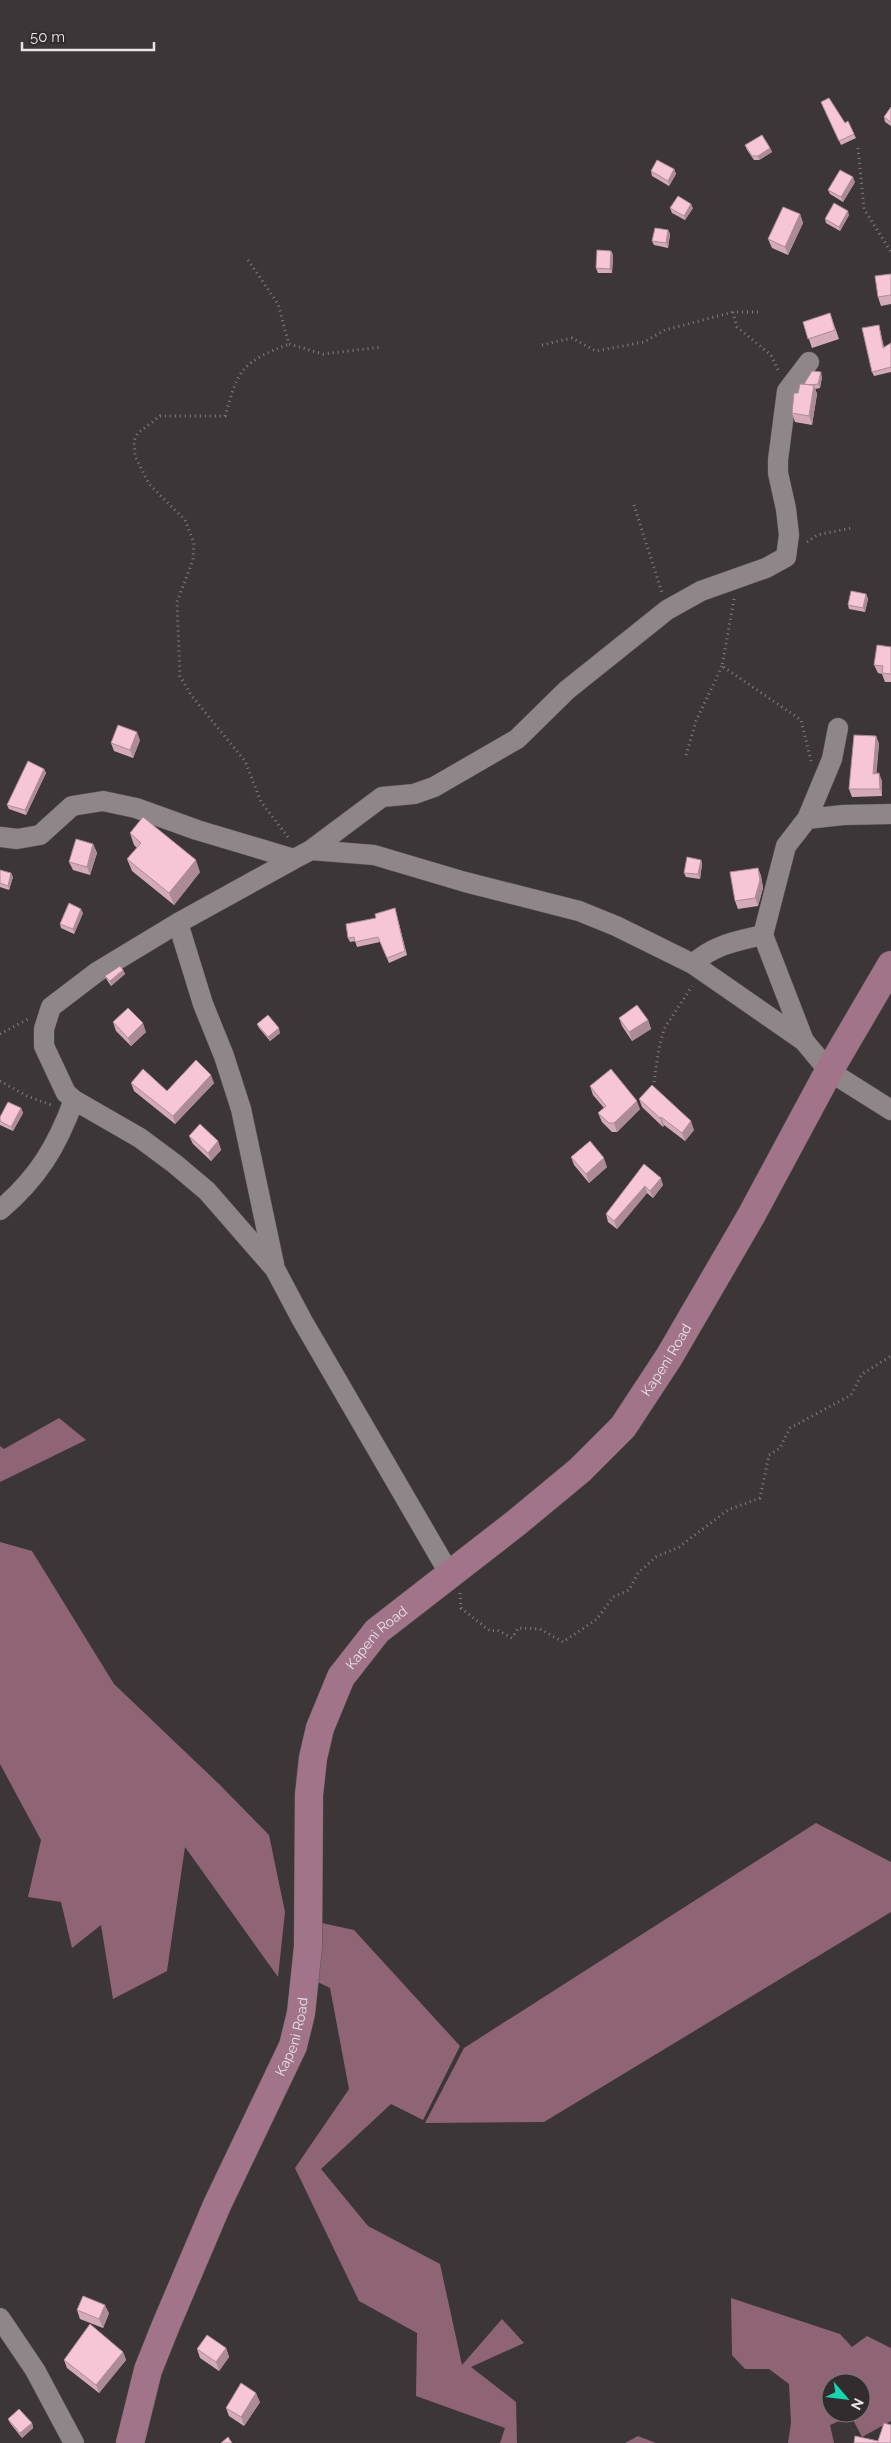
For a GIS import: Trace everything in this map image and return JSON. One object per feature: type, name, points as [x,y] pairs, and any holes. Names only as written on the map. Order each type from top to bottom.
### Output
[{"type":"main road","name":"Kapeni Road","points":[[130,2443],[148,2370],[166,2325],[217,2204],[294,2046],[301,2013],[308,1947],[309,1795],[313,1758],[329,1701],[341,1677],[371,1637],[402,1609],[516,1523],[580,1470],[623,1427],[669,1357],[764,1192],[828,1071],[891,965]]},
{"type":"street","points":[[449,1573],[302,1320],[275,1269],[207,1191],[175,1164],[140,1138],[71,1099],[44,1046],[45,1022],[51,1007],[97,972],[178,923],[303,855],[382,797],[414,794],[434,786],[517,738],[567,690],[667,610],[701,591],[766,568],[786,557],[789,535],[786,509],[778,474],[778,460],[787,391],[809,362]]},
{"type":"street","points":[[804,1041],[763,935],[786,846],[807,819],[832,759],[838,728]]},
{"type":"street","points":[[1,837],[16,839],[40,835],[72,806],[104,801],[136,808],[196,830],[303,855],[374,856],[465,882],[579,911],[616,926],[698,968],[804,1041],[828,1071],[891,1110]]},
{"type":"street","points":[[807,819],[843,814],[891,814]]},
{"type":"street","points":[[178,923],[203,1004],[224,1056],[241,1109],[275,1269]]},
{"type":"street","points":[[698,968],[704,954],[722,945],[763,935]]},
{"type":"street","points":[[0,1210],[27,1184],[47,1160],[64,1127],[71,1099]]},
{"type":"street","points":[[0,2318],[40,2378],[74,2443]]},
{"type":"path","points":[[858,148],[864,209],[891,252]]},
{"type":"path","points":[[248,260],[278,304],[289,344]]},
{"type":"path","points":[[733,312],[737,327],[771,355],[787,391]]},
{"type":"path","points":[[542,345],[572,338],[596,351],[644,342],[665,330],[733,312],[758,312]]},
{"type":"path","points":[[303,855],[261,802],[245,761],[191,695],[180,676],[177,602],[194,560],[194,544],[185,520],[149,484],[135,456],[134,441],[138,433],[160,416],[225,416],[236,379],[256,357],[289,344],[323,354],[382,347]]},
{"type":"path","points":[[634,505],[667,610]]},
{"type":"path","points":[[786,557],[817,535],[851,528]]},
{"type":"path","points":[[686,755],[696,721],[722,666],[738,579]]},
{"type":"path","points":[[722,666],[801,720],[818,793]]},
{"type":"path","points":[[654,1082],[664,1029],[698,968]]},
{"type":"path","points":[[0,1080],[46,1104],[55,1105],[71,1099]]},
{"type":"path","points":[[449,1573],[460,1586],[461,1608],[490,1631],[497,1630],[512,1638],[518,1628],[540,1629],[563,1642],[597,1619],[613,1597],[629,1590],[638,1573],[656,1557],[679,1547],[728,1510],[760,1498],[769,1455],[780,1448],[790,1428],[851,1394],[862,1374],[891,1356]]},
{"type":"shaded area","points":[[59,1418],[86,1440],[0,1482],[0,1446],[4,1449]]},
{"type":"shaded area","points":[[0,1542],[32,1551],[114,1684],[220,1785],[269,1835],[285,1912],[278,1977],[185,1847],[167,1971],[113,1999],[101,1925],[72,1948],[61,1902],[28,1897],[41,1840],[0,1764]]},
{"type":"shaded area","points":[[816,1823],[891,1862],[891,1912],[544,2122],[425,2123],[464,2048]]},
{"type":"shaded area","points":[[308,1920],[354,1930],[460,2046],[423,2120],[391,2104],[321,2169],[368,2226],[440,2264],[462,2365],[502,2319],[524,2343],[471,2367],[516,2402],[517,2443],[500,2443],[505,2428],[416,2396],[417,2333],[359,2301],[295,2168],[349,2089],[330,1988],[299,1973]]},
{"type":"shaded area","points":[[731,2298],[840,2334],[852,2347],[867,2336],[891,2348],[891,2421],[862,2437],[855,2423],[871,2423],[871,2373],[821,2373],[821,2423],[835,2423],[830,2425],[834,2443],[788,2443],[791,2423],[789,2384],[769,2369],[745,2369],[732,2355]]},
{"type":"shaded area","points":[[638,2436],[656,2443],[625,2443]]},
{"type":"building","points":[[829,98],[845,123],[848,121],[854,134],[839,141],[821,102]]},
{"type":"building","points":[[891,107],[891,122],[884,117]]},
{"type":"building","points":[[762,135],[770,148],[758,156],[752,156],[745,145]]},
{"type":"building","points":[[657,160],[674,169],[668,181],[651,171]]},
{"type":"building","points":[[840,170],[853,177],[841,197],[828,190]]},
{"type":"building","points":[[678,196],[691,204],[684,216],[670,208]]},
{"type":"building","points":[[834,203],[848,211],[839,227],[825,219]]},
{"type":"building","points":[[783,207],[800,214],[785,247],[768,239]]},
{"type":"building","points":[[655,228],[668,230],[666,243],[652,241]]},
{"type":"building","points":[[597,250],[611,251],[610,269],[596,268]]},
{"type":"building","points":[[891,274],[891,295],[878,297],[875,276]]},
{"type":"building","points":[[830,313],[835,330],[808,339],[803,322]]},
{"type":"building","points":[[879,325],[883,348],[891,343],[891,367],[872,372],[862,328]]},
{"type":"building","points":[[812,371],[821,372],[818,384],[804,384]]},
{"type":"building","points":[[800,384],[814,385],[809,416],[792,413],[794,393],[798,393]]},
{"type":"building","points":[[851,591],[866,594],[863,608],[848,605]]},
{"type":"building","points":[[877,645],[891,647],[891,674],[882,673],[883,666],[874,665]]},
{"type":"building","points":[[118,725],[137,732],[130,750],[111,743]]},
{"type":"building","points":[[854,735],[876,736],[873,774],[879,773],[880,789],[849,789]]},
{"type":"building","points":[[28,761],[44,769],[25,810],[7,805]]},
{"type":"building","points":[[143,817],[196,860],[169,893],[127,859],[141,843],[130,833]]},
{"type":"building","points":[[76,839],[93,844],[87,867],[69,862]]},
{"type":"building","points":[[687,857],[701,860],[698,874],[684,873]]},
{"type":"building","points":[[758,868],[760,880],[755,898],[735,901],[730,872]]},
{"type":"building","points":[[0,870],[11,873],[8,886],[0,883]]},
{"type":"building","points":[[69,903],[81,909],[73,929],[60,924]]},
{"type":"building","points":[[395,908],[405,951],[387,958],[378,937],[355,942],[354,937],[348,938],[346,924],[376,918],[375,914]]},
{"type":"building","points":[[120,966],[123,970],[110,981],[105,976]]},
{"type":"building","points":[[637,1005],[648,1020],[629,1032],[619,1018]]},
{"type":"building","points":[[128,1008],[143,1023],[128,1038],[113,1022]]},
{"type":"building","points":[[268,1015],[279,1028],[268,1037],[257,1024]]},
{"type":"building","points":[[196,1060],[211,1075],[173,1116],[131,1083],[143,1069],[167,1091]]},
{"type":"building","points":[[611,1069],[637,1101],[614,1123],[609,1123],[598,1113],[606,1106],[590,1086]]},
{"type":"building","points":[[652,1085],[691,1121],[682,1133],[660,1118],[639,1099]]},
{"type":"building","points":[[8,1102],[21,1108],[11,1127],[0,1121],[0,1117]]},
{"type":"building","points":[[200,1124],[218,1141],[208,1153],[189,1136]]},
{"type":"building","points":[[590,1141],[604,1158],[586,1174],[571,1157]]},
{"type":"building","points":[[644,1164],[661,1178],[650,1191],[645,1186],[614,1221],[606,1214]]},
{"type":"building","points":[[83,2296],[105,2305],[99,2319],[77,2310]]},
{"type":"building","points":[[90,2324],[123,2352],[96,2385],[64,2360]]},
{"type":"building","points":[[207,2335],[226,2348],[216,2362],[197,2349]]},
{"type":"building","points":[[241,2383],[256,2393],[241,2417],[226,2408]]},
{"type":"building","points":[[19,2409],[32,2423],[20,2433],[8,2419]]},
{"type":"building","points":[[884,2423],[891,2425],[891,2443],[854,2443],[855,2436],[878,2441]]},
{"type":"building","points":[[228,2437],[232,2443],[221,2443]]}]
